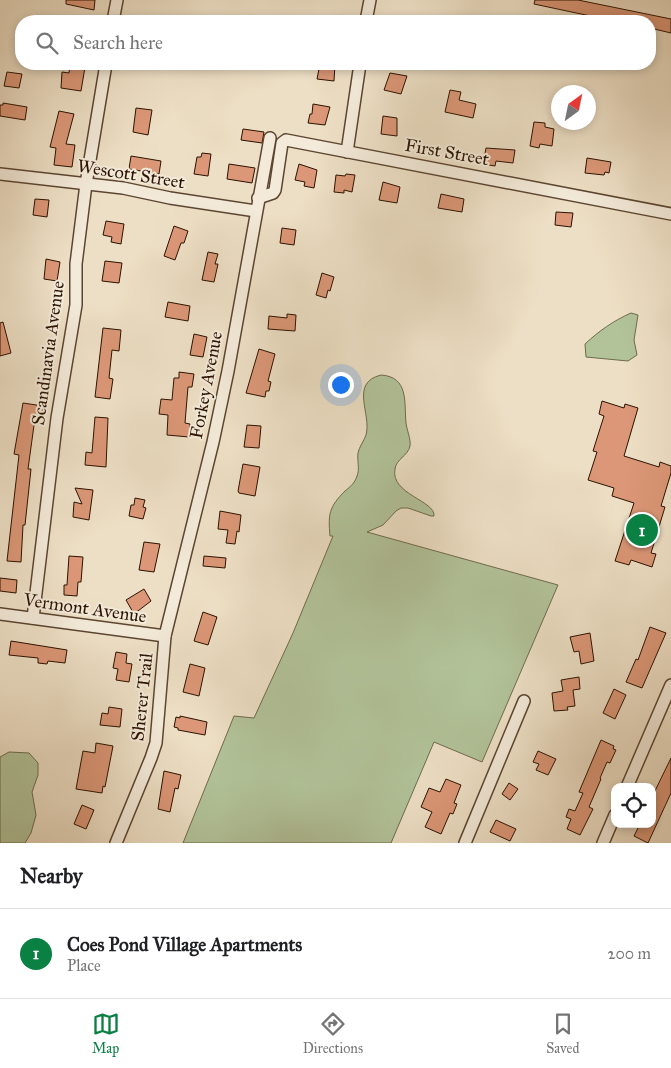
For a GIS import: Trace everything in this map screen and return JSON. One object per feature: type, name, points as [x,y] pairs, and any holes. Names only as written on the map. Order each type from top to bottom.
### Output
[{"type":"street","points":[[114,15],[116,0]]},
{"type":"street","points":[[367,15],[370,0]]},
{"type":"street","name":"Scandinavia Avenue","points":[[33,618],[57,418],[76,305],[76,264],[86,184],[105,70]]},
{"type":"street","points":[[348,152],[359,70]]},
{"type":"street","name":"Forkey Avenue","points":[[165,636],[213,442],[228,371],[270,138]]},
{"type":"street","name":"First Street","points":[[258,198],[273,193],[275,190],[282,143],[286,140],[671,214]]},
{"type":"street","name":"Wescott Street","points":[[0,174],[123,188],[170,198],[256,210]]},
{"type":"street","name":"Vermont Avenue","points":[[0,614],[165,636]]},
{"type":"street","name":"Sherer Trail","points":[[116,843],[156,743],[165,636]]},
{"type":"street","points":[[629,783],[671,685]]},
{"type":"street","points":[[465,843],[524,701]]},
{"type":"street","points":[[603,843],[611,824]]},
{"type":"green space","points":[[631,313],[638,315],[634,340],[637,355],[628,361],[586,357],[585,344],[606,327]]},
{"type":"green space","points":[[381,375],[396,380],[401,386],[405,399],[406,423],[410,446],[396,466],[395,478],[406,491],[428,506],[433,511],[434,516],[408,508],[401,508],[383,525],[367,532],[558,585],[482,762],[434,742],[391,843],[183,843],[234,716],[254,718],[293,633],[333,536],[330,536],[329,522],[333,506],[354,483],[358,473],[358,453],[366,435],[367,427],[364,400],[366,385],[371,379]]},
{"type":"green space","points":[[9,752],[29,753],[38,763],[38,775],[32,792],[36,815],[31,833],[25,843],[0,843],[0,757]]},
{"type":"building","points":[[66,0],[95,0],[94,10],[66,4]]},
{"type":"building","points":[[535,0],[578,0],[651,15],[586,15],[534,4]]},
{"type":"building","points":[[656,16],[671,19],[671,33],[656,29]]},
{"type":"building","points":[[69,70],[84,70],[81,91],[61,88],[62,72],[69,73]]},
{"type":"building","points":[[319,70],[335,70],[334,81],[317,79]]},
{"type":"building","points":[[7,72],[22,74],[19,88],[4,86]]},
{"type":"building","points":[[390,73],[407,76],[401,94],[384,90]]},
{"type":"building","points":[[450,90],[461,92],[459,100],[476,104],[473,118],[445,112]]},
{"type":"building","points":[[3,103],[27,107],[25,120],[0,116],[0,105],[3,105]]},
{"type":"building","points":[[313,104],[330,107],[325,125],[308,123],[310,114],[312,114]]},
{"type":"building","points":[[136,108],[152,110],[148,135],[133,132]]},
{"type":"building","points":[[59,111],[74,114],[66,144],[75,145],[72,167],[54,165],[56,148],[50,147]]},
{"type":"building","points":[[383,116],[397,118],[397,136],[381,134]]},
{"type":"building","points":[[534,122],[545,123],[545,127],[554,130],[552,146],[540,144],[539,148],[530,146]]},
{"type":"building","points":[[243,129],[264,132],[262,143],[241,140]]},
{"type":"building","points":[[486,148],[515,150],[513,163],[496,161],[495,166],[483,164]]},
{"type":"building","points":[[202,153],[211,154],[208,176],[194,174],[197,157],[201,157]]},
{"type":"building","points":[[131,156],[161,161],[159,174],[129,169]]},
{"type":"building","points":[[587,158],[611,162],[609,173],[605,172],[604,175],[585,173]]},
{"type":"building","points":[[229,164],[255,168],[252,183],[227,179]]},
{"type":"building","points":[[299,164],[317,170],[314,188],[304,186],[305,182],[295,180]]},
{"type":"building","points":[[346,174],[355,175],[352,192],[344,190],[344,193],[334,192],[336,175],[345,176]]},
{"type":"building","points":[[383,182],[400,187],[397,203],[379,200]]},
{"type":"building","points":[[441,194],[464,199],[462,212],[438,208]]},
{"type":"building","points":[[35,199],[49,200],[47,217],[33,215]]},
{"type":"building","points":[[556,212],[573,213],[571,227],[555,225]]},
{"type":"building","points":[[106,221],[124,224],[121,244],[111,242],[112,237],[103,235]]},
{"type":"building","points":[[174,226],[188,231],[175,260],[164,256]]},
{"type":"building","points":[[282,228],[296,230],[294,245],[280,243]]},
{"type":"building","points":[[208,252],[218,254],[215,264],[218,264],[214,282],[202,280]]},
{"type":"building","points":[[46,259],[60,262],[57,281],[44,279]]},
{"type":"building","points":[[105,261],[122,263],[119,283],[102,281]]},
{"type":"building","points":[[322,273],[334,277],[326,298],[316,295]]},
{"type":"building","points":[[168,302],[190,306],[188,321],[165,317]]},
{"type":"building","points":[[287,314],[296,315],[295,331],[268,329],[269,316],[287,318]]},
{"type":"building","points":[[3,322],[11,353],[0,356],[0,323]]},
{"type":"building","points":[[103,328],[121,330],[119,351],[112,350],[109,378],[113,379],[110,399],[95,397]]},
{"type":"building","points":[[194,334],[207,337],[203,357],[190,355]]},
{"type":"building","points":[[259,349],[275,354],[268,381],[271,382],[269,391],[266,391],[265,397],[246,393]]},
{"type":"building","points":[[179,372],[194,374],[192,387],[188,387],[185,423],[190,424],[189,437],[167,435],[168,415],[159,414],[161,399],[172,400],[174,378],[179,378]]},
{"type":"building","points":[[602,401],[624,408],[625,404],[638,408],[624,456],[659,467],[660,462],[671,466],[671,473],[661,506],[665,507],[651,553],[656,554],[652,567],[631,560],[629,565],[615,561],[634,503],[612,496],[614,488],[588,480],[597,452],[593,451],[604,416],[599,414]]},
{"type":"building","points":[[23,403],[43,406],[42,418],[35,418],[28,469],[31,469],[25,525],[23,525],[21,562],[7,561],[19,455],[14,454]]},
{"type":"building","points":[[95,417],[108,418],[106,467],[85,465],[86,452],[92,453]]},
{"type":"building","points":[[247,425],[261,426],[259,448],[244,447]]},
{"type":"building","points":[[243,464],[260,467],[255,496],[239,493],[238,491]]},
{"type":"building","points":[[75,488],[93,490],[89,520],[73,517],[74,502],[82,504]]},
{"type":"building","points":[[135,498],[145,500],[143,507],[146,508],[143,519],[129,516],[131,505],[134,505]]},
{"type":"building","points":[[220,511],[241,515],[235,544],[226,543],[228,530],[218,529]]},
{"type":"building","points":[[144,542],[160,544],[154,572],[139,570]]},
{"type":"building","points":[[69,556],[83,557],[81,582],[78,582],[77,596],[64,595],[64,585],[67,585]]},
{"type":"building","points":[[204,556],[226,558],[225,568],[203,566]]},
{"type":"building","points":[[0,578],[17,580],[16,593],[0,591]]},
{"type":"building","points":[[144,589],[151,601],[134,614],[126,600]]},
{"type":"building","points":[[203,612],[217,617],[208,645],[194,641]]},
{"type":"building","points":[[650,627],[666,633],[642,688],[626,682],[636,659],[638,660]]},
{"type":"building","points":[[590,633],[594,661],[581,664],[579,651],[574,652],[570,637]]},
{"type":"building","points":[[11,641],[67,650],[65,663],[48,661],[47,664],[38,663],[38,658],[9,655]]},
{"type":"building","points":[[116,652],[127,654],[126,663],[132,664],[129,682],[116,680],[118,669],[113,668]]},
{"type":"building","points":[[190,664],[205,668],[199,696],[183,692]]},
{"type":"building","points":[[579,677],[580,689],[573,690],[575,706],[567,707],[568,710],[554,711],[552,693],[563,691],[561,680]]},
{"type":"building","points":[[614,689],[626,695],[615,719],[603,713]]},
{"type":"building","points":[[109,707],[122,709],[120,727],[100,725],[102,713],[108,714]]},
{"type":"building","points":[[180,716],[207,722],[205,735],[178,730],[178,728],[174,727],[176,717],[180,718]]},
{"type":"building","points":[[601,740],[614,746],[613,749],[616,750],[610,763],[607,762],[600,778],[589,807],[593,809],[580,835],[567,829],[571,819],[566,817],[569,809],[575,811],[583,793],[579,792]]},
{"type":"building","points":[[96,743],[113,746],[105,787],[103,786],[102,793],[76,789],[83,751],[95,753]]},
{"type":"building","points":[[538,751],[556,759],[548,775],[536,770],[539,764],[533,762]]},
{"type":"building","points":[[671,758],[671,793],[656,826],[656,789]]},
{"type":"building","points":[[164,771],[181,775],[178,789],[175,788],[170,812],[158,809]]},
{"type":"building","points":[[446,779],[461,785],[454,803],[457,804],[453,814],[450,813],[441,834],[425,827],[432,812],[421,807],[429,788],[440,792]]},
{"type":"building","points":[[509,783],[518,789],[510,800],[502,794]]},
{"type":"building","points":[[82,805],[94,810],[86,829],[74,824]]},
{"type":"building","points":[[496,820],[516,829],[510,841],[490,832]]},
{"type":"building","points":[[638,828],[655,828],[648,843],[634,836]]},
{"type":"place","name":"Coes Pond Village Apartments","points":[[642,530]]}]
